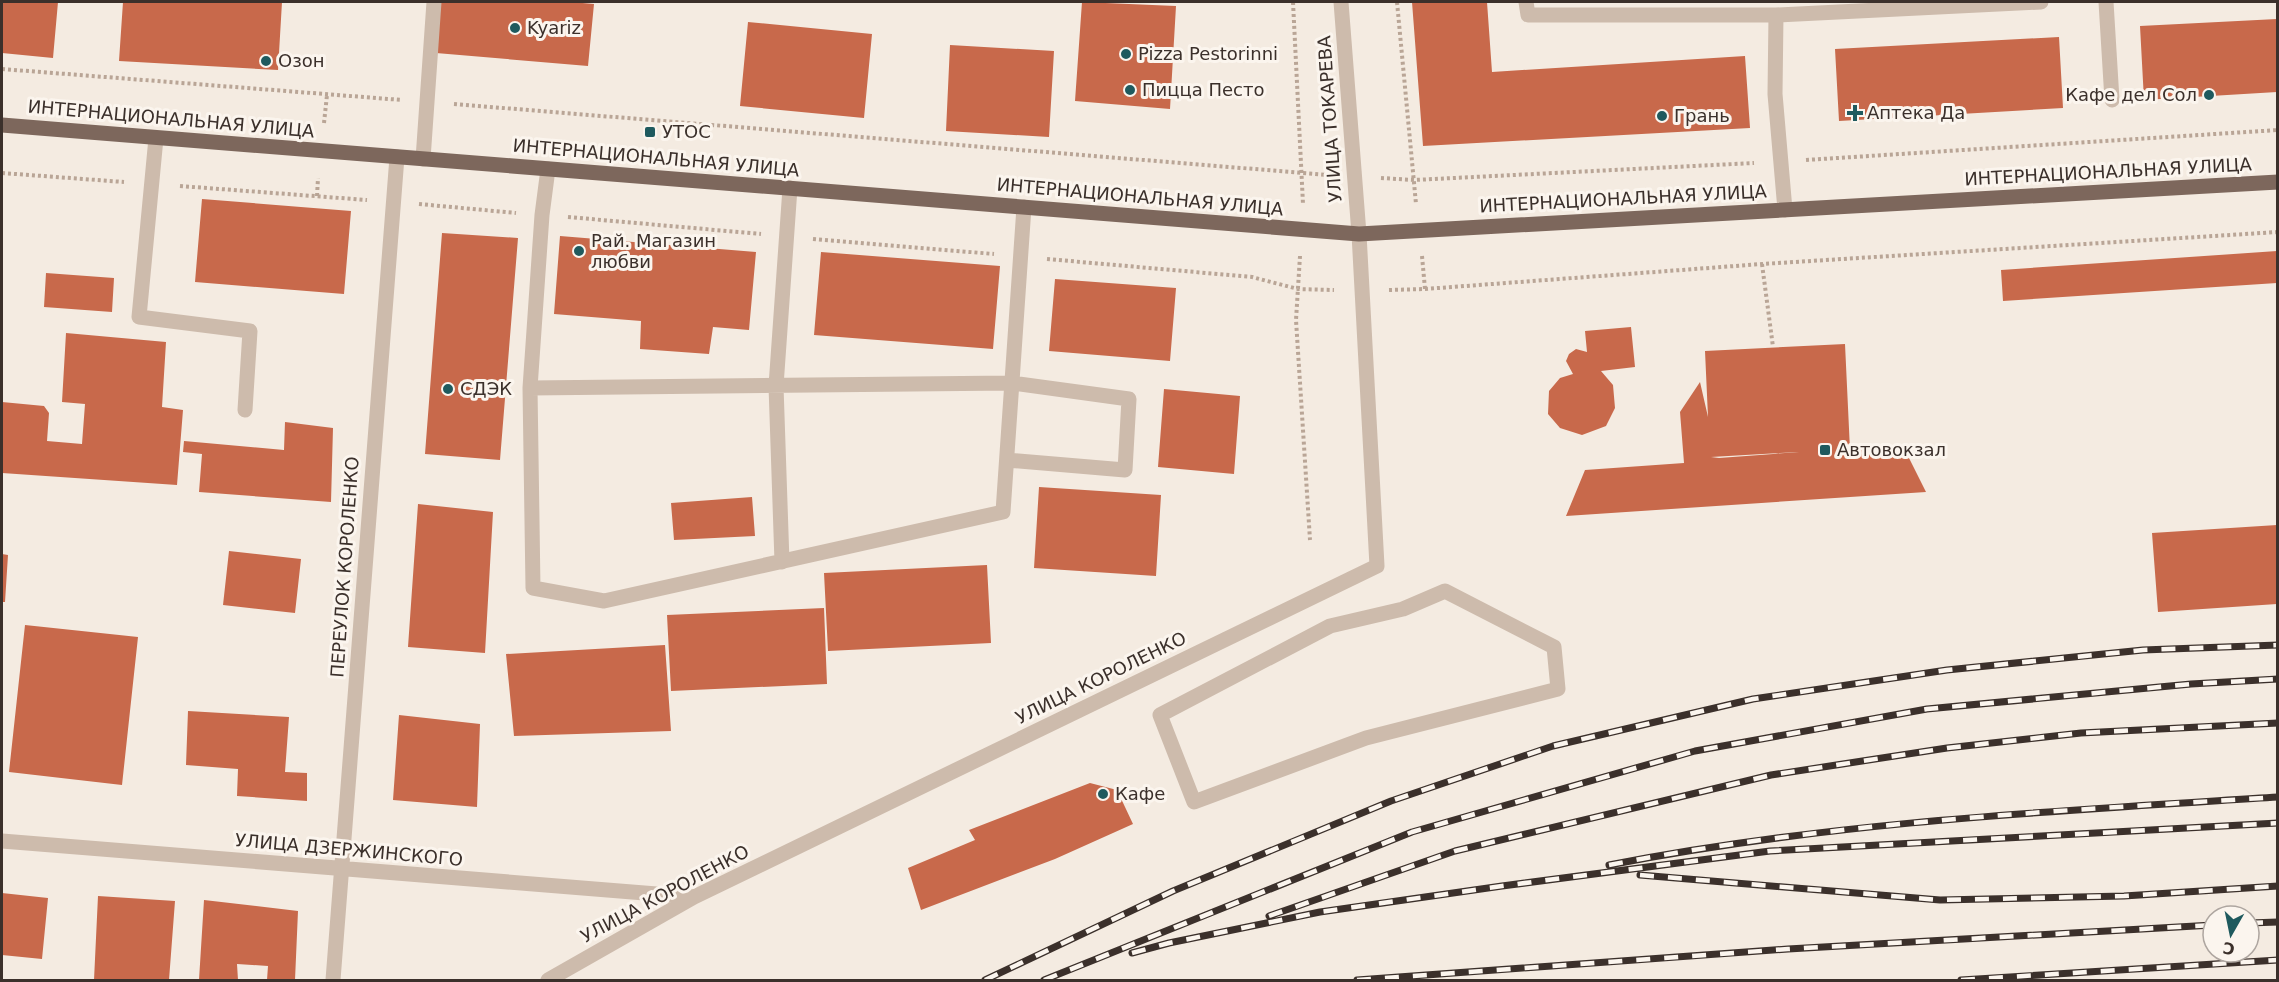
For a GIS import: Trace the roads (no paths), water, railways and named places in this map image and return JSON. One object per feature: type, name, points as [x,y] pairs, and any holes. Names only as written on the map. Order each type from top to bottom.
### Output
[{"type":"main road","name":"ИНТЕРНАЦИОНАЛЬНАЯ УЛИЦА","points":[[2,125],[1359,234],[2277,182]]},
{"type":"street","points":[[423,159],[434,2]]},
{"type":"street","name":"УЛИЦА ТОКАРЕВА","points":[[1341,2],[1359,234]]},
{"type":"street","points":[[1526,2],[1528,15],[1776,15],[2041,2]]},
{"type":"street","points":[[2106,2],[2112,100]]},
{"type":"street","points":[[1776,15],[1775,94],[1785,210]]},
{"type":"street","points":[[156,138],[139,316],[250,331],[245,410]]},
{"type":"street","name":"ПЕРЕУЛОК КОРОЛЕНКО","points":[[333,981],[397,157]]},
{"type":"street","points":[[548,169],[542,215],[530,388],[533,588],[604,601],[1003,512],[1024,207]]},
{"type":"street","points":[[782,561],[776,386],[790,188]]},
{"type":"street","name":"УЛИЦА КОРОЛЕНКО","points":[[548,981],[694,897],[1377,566],[1359,234]]},
{"type":"street","points":[[530,388],[1012,383],[1129,399],[1125,470],[1007,460]]},
{"type":"street","points":[[1445,591],[1554,647],[1558,689],[1366,738],[1194,802],[1160,715],[1330,626],[1403,609],[1445,591]]},
{"type":"street","name":"УЛИЦА ДЗЕРЖИНСКОГО","points":[[2,841],[694,897]]},
{"type":"railway","points":[[985,980],[1173,891],[1391,801],[1553,746],[1753,699],[1947,670],[2143,650],[2278,645]]},
{"type":"railway","points":[[1044,980],[1412,832],[1695,751],[1927,709],[2191,684],[2278,679]]},
{"type":"railway","points":[[1269,916],[1455,851],[1771,775],[1947,748],[2081,733],[2278,723]]},
{"type":"railway","points":[[1609,865],[1692,850],[1859,828],[2026,813],[2278,797]]},
{"type":"railway","points":[[1132,953],[1169,943],[1320,912],[1770,851],[2278,823]]},
{"type":"railway","points":[[1640,875],[1940,900],[2124,896],[2278,886]]},
{"type":"railway","points":[[2261,923],[2278,922]]},
{"type":"railway","points":[[1357,980],[1788,949],[2201,926]]},
{"type":"railway","points":[[1961,980],[2278,960]]},
{"type":"place","name":"Kyariz","points":[[515,28]]},
{"type":"place","name":"Pizza Pestorinni","points":[[1126,54]]},
{"type":"place","name":"Озон","points":[[266,61]]},
{"type":"place","name":"Пицца Песто","points":[[1130,90]]},
{"type":"place","name":"Кафе дел Сол","points":[[2209,95]]},
{"type":"place","name":"Аптека Да","points":[[1855,113]]},
{"type":"place","name":"Грань","points":[[1662,116]]},
{"type":"place","name":"УТОС","points":[[650,132]]},
{"type":"place","name":"Рай. Магазин любви","points":[[579,251]]},
{"type":"place","name":"СДЭК","points":[[448,389]]},
{"type":"place","name":"Автовокзал","points":[[1825,450]]},
{"type":"place","name":"Кафе","points":[[1103,794]]}]
